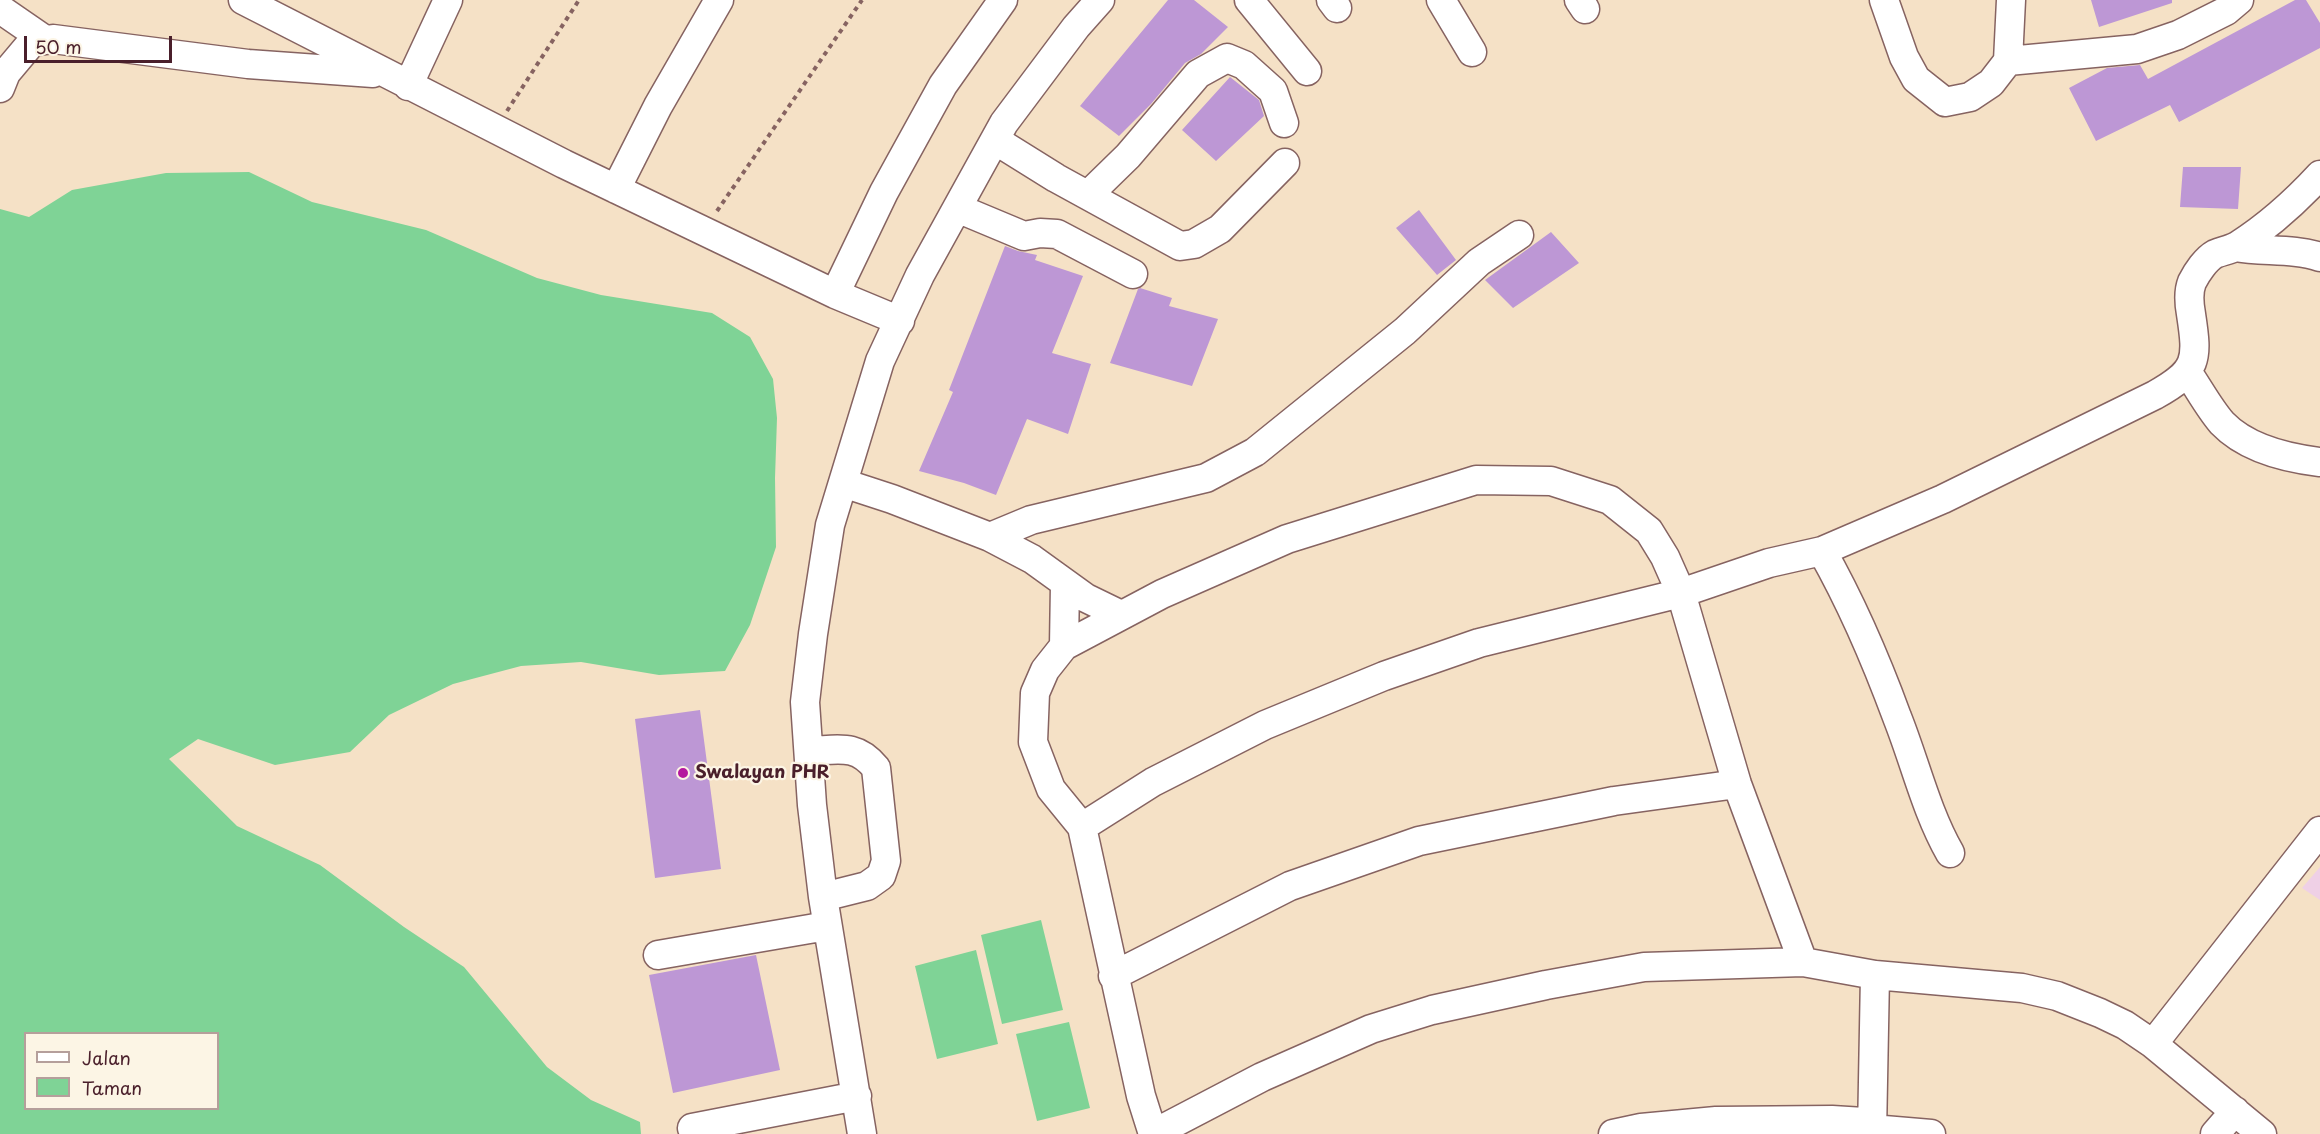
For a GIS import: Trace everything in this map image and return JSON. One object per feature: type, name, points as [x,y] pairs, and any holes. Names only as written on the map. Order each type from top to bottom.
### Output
[{"type":"street","points":[[243,0],[703,232],[835,294],[900,321]]},
{"type":"street","points":[[398,80],[448,0]]},
{"type":"street","points":[[616,189],[658,106],[719,0]]},
{"type":"street","points":[[835,294],[884,192],[943,85],[1003,0]]},
{"type":"street","points":[[862,1134],[823,897],[812,806],[806,702],[813,634],[830,525],[880,361],[920,275],[1004,123],[1100,0]]},
{"type":"street","points":[[1249,0],[1307,71]]},
{"type":"street","points":[[1441,0],[1473,52]]},
{"type":"street","points":[[1884,0],[1904,57],[1916,79],[1946,102],[1970,97],[1991,83],[2008,61],[2011,0]]},
{"type":"street","points":[[2008,61],[2137,49],[2178,35],[2226,10],[2239,0]]},
{"type":"street","points":[[0,9],[45,40]]},
{"type":"street","points":[[0,88],[6,73],[32,42],[45,40],[77,41],[248,64],[398,80]]},
{"type":"street","points":[[1088,195],[1128,156],[1198,74],[1227,58],[1244,65],[1273,91],[1284,123]]},
{"type":"street","points":[[995,140],[1180,246],[1194,244],[1220,229],[1286,163]]},
{"type":"street","points":[[1082,827],[1153,782],[1265,725],[1384,676],[1479,643],[1681,593],[1769,563],[1822,551],[1943,499],[2155,395],[2188,373],[2193,360],[2195,342],[2189,300],[2191,284],[2201,267],[2214,255],[2235,247],[2279,214],[2320,175]]},
{"type":"street","points":[[957,208],[1024,236],[1040,233],[1057,234],[1134,274]]},
{"type":"street","points":[[990,537],[1031,520],[1206,478],[1255,452],[1405,331],[1479,262],[1519,235]]},
{"type":"street","points":[[2235,247],[2257,251],[2294,251],[2320,257]]},
{"type":"street","points":[[2188,373],[2222,422],[2238,437],[2276,453],[2320,462]]},
{"type":"street","points":[[1803,963],[1737,784],[1681,593],[1665,557],[1649,531],[1610,500],[1551,481],[1476,480],[1287,539],[1162,594],[1064,646],[1045,670],[1035,693],[1033,742],[1051,789],[1082,827],[1140,1096],[1153,1134],[1262,1077],[1371,1029],[1432,1010],[1546,985],[1644,967],[1803,963],[1875,975],[2022,988],[2057,996],[2117,1021],[2153,1044],[2262,1134]]},
{"type":"street","points":[[843,483],[892,499],[990,537],[1032,559],[1086,598],[1121,615]]},
{"type":"street","points":[[1822,551],[1849,598],[1897,716],[1940,835],[1950,853]]},
{"type":"street","points":[[1064,646],[1065,584]]},
{"type":"street","points":[[809,751],[850,750],[867,756],[876,768],[886,861],[881,876],[867,886],[823,897]]},
{"type":"street","points":[[1113,976],[1290,886],[1419,841],[1614,801],[1737,784]]},
{"type":"street","points":[[2153,1044],[2318,838]]},
{"type":"street","points":[[658,955],[827,926]]},
{"type":"street","points":[[1872,1131],[1875,975]]},
{"type":"street","points":[[692,1128],[857,1096]]},
{"type":"street","points":[[2215,1134],[2235,1111]]},
{"type":"street","points":[[1613,1134],[1641,1128],[1716,1121],[1832,1120],[1864,1122],[1872,1131],[1931,1134]]},
{"type":"path","points":[[495,129],[579,0]]},
{"type":"path","points":[[703,232],[862,0]]},
{"type":"shaded area","points":[[2320,867],[2320,900],[2302,888]]},
{"type":"green space","points":[[249,172],[312,202],[426,230],[537,278],[601,295],[712,313],[750,337],[773,379],[777,418],[776,547],[750,625],[725,671],[659,675],[581,662],[521,666],[453,684],[389,715],[350,752],[275,765],[198,739],[169,759],[237,826],[320,865],[404,927],[464,967],[547,1067],[591,1100],[640,1122],[641,1134],[0,1134],[0,209],[29,217],[72,190],[166,173]]},
{"type":"green space","points":[[1041,920],[1063,1010],[1002,1024],[981,935]]},
{"type":"green space","points":[[976,950],[998,1044],[937,1059],[915,966]]},
{"type":"green space","points":[[1069,1022],[1090,1108],[1037,1121],[1016,1034]]},
{"type":"building","points":[[1168,0],[1194,0],[1228,27],[1201,54],[1185,63],[1151,104],[1119,136],[1080,106]]},
{"type":"building","points":[[2091,0],[2172,0],[2172,3],[2099,27]]},
{"type":"building","points":[[2295,0],[2306,0],[2320,23],[2320,48],[2179,122],[2170,105],[2096,141],[2069,88],[2107,68],[2140,65],[2148,79]]},
{"type":"building","points":[[1230,77],[1259,100],[1264,116],[1216,161],[1182,130]]},
{"type":"building","points":[[2183,167],[2241,167],[2238,209],[2180,207]]},
{"type":"building","points":[[1419,210],[1456,260],[1437,275],[1396,228]]},
{"type":"building","points":[[1551,232],[1579,263],[1513,308],[1485,280]]},
{"type":"building","points":[[1005,246],[1037,255],[1035,260],[1083,276],[1052,353],[1091,364],[1068,434],[1027,419],[996,495],[964,483],[919,471],[953,392],[949,390]]},
{"type":"building","points":[[1140,288],[1172,298],[1169,306],[1218,319],[1192,386],[1110,363]]},
{"type":"building","points":[[700,710],[721,869],[655,878],[635,719]]},
{"type":"building","points":[[756,955],[780,1070],[673,1093],[649,975]]},
{"type":"place","name":"Swalayan PHR","points":[[683,773]]}]
